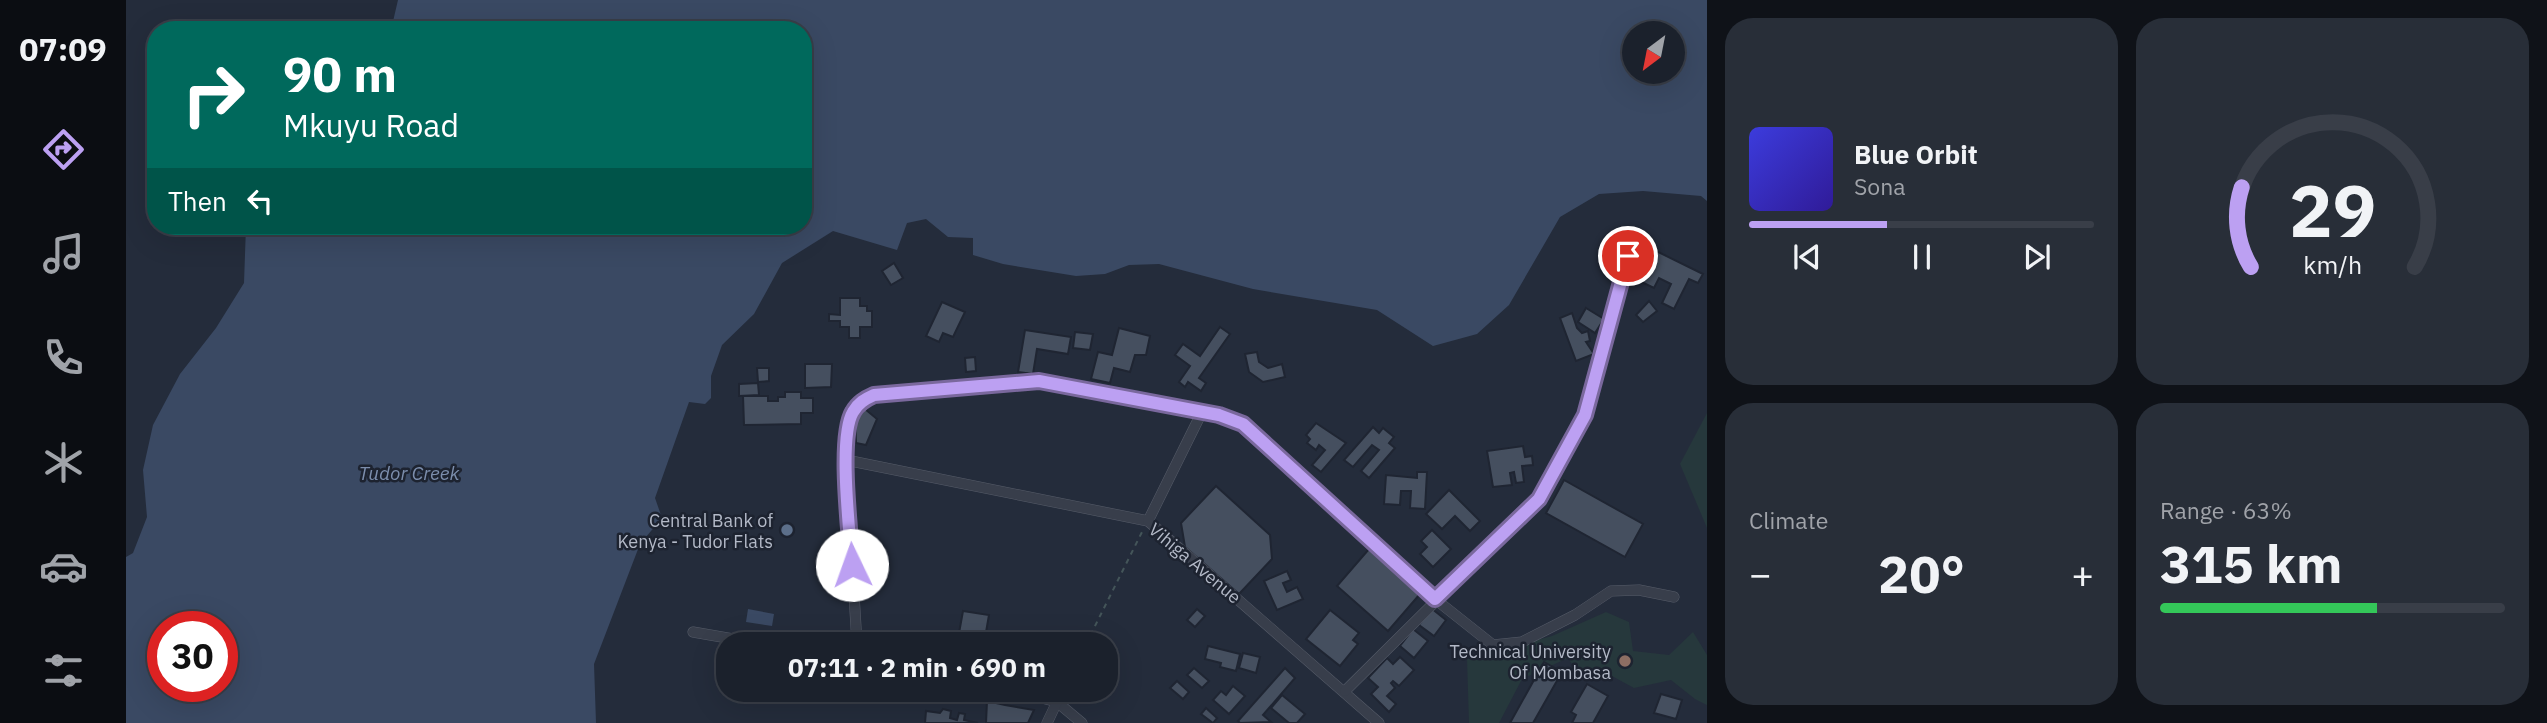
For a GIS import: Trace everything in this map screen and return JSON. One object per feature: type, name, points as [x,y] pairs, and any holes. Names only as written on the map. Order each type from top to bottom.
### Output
[{"type":"street","points":[[1345,691],[1539,499],[1585,415],[1628,256]]},
{"type":"street","points":[[856,632],[846,460],[851,414],[860,401],[874,395],[1039,381],[1202,412],[1243,424],[1435,599],[1493,645],[1522,642],[1575,615],[1611,591],[1639,590],[1674,597]]},
{"type":"street","points":[[1147,521],[1202,412]]},
{"type":"street","name":"Vihiga Avenue","points":[[846,460],[1147,521],[1379,723]]},
{"type":"street","points":[[693,632],[716,636]]},
{"type":"street","points":[[1047,723],[1057,702],[1082,723]]},
{"type":"path","points":[[1092,632],[1147,521]]},
{"type":"shaded area","points":[[1707,413],[1707,528],[1680,464]]},
{"type":"shaded area","points":[[1606,612],[1629,622],[1633,651],[1669,655],[1693,632],[1707,655],[1707,705],[1671,680],[1634,688],[1612,676],[1579,675],[1568,658],[1522,679],[1499,723],[1469,723],[1467,659],[1552,636]]},
{"type":"water","name":"Tudor Creek","points":[[398,0],[1707,0],[1707,201],[1701,196],[1643,191],[1599,194],[1560,217],[1509,305],[1477,334],[1433,346],[1377,310],[1253,289],[1159,264],[1129,265],[1105,274],[1076,276],[1003,264],[973,255],[973,238],[948,237],[926,219],[907,223],[897,250],[833,231],[782,263],[754,314],[722,345],[711,376],[711,398],[705,404],[689,402],[655,498],[662,518],[640,544],[594,664],[596,723],[126,723],[126,557],[133,553],[147,517],[143,470],[153,425],[180,374],[216,328],[244,283],[246,235],[812,235],[812,21],[393,21]]},
{"type":"water","points":[[748,609],[774,614],[772,626],[746,622]]},
{"type":"building","points":[[1648,247],[1703,274],[1698,283],[1689,279],[1674,309],[1662,303],[1671,284],[1659,278],[1654,288],[1633,278]]},
{"type":"building","points":[[894,263],[903,278],[891,285],[882,271]]},
{"type":"building","points":[[840,298],[860,298],[860,306],[867,306],[867,311],[872,311],[872,327],[860,327],[860,338],[849,338],[849,327],[840,327],[840,321],[829,321],[829,314],[840,315]]},
{"type":"building","points":[[1649,301],[1657,311],[1643,322],[1636,315]]},
{"type":"building","points":[[942,302],[965,312],[953,337],[943,333],[939,342],[926,336]]},
{"type":"building","points":[[1586,308],[1604,319],[1595,333],[1578,322]]},
{"type":"building","points":[[1572,313],[1577,328],[1582,333],[1588,331],[1590,341],[1586,342],[1594,354],[1576,361],[1560,318]]},
{"type":"building","points":[[1220,327],[1230,334],[1199,378],[1206,383],[1201,391],[1188,382],[1185,387],[1179,382],[1190,366],[1175,355],[1183,344],[1200,356]]},
{"type":"building","points":[[1119,328],[1150,336],[1146,355],[1135,355],[1130,372],[1114,368],[1110,383],[1091,379],[1098,352],[1112,355]]},
{"type":"building","points":[[1025,330],[1071,337],[1068,354],[1037,349],[1033,374],[1018,372]]},
{"type":"building","points":[[1075,332],[1093,334],[1090,350],[1073,348]]},
{"type":"building","points":[[1257,352],[1259,362],[1268,368],[1282,364],[1285,377],[1263,382],[1249,372],[1245,354]]},
{"type":"building","points":[[975,357],[976,371],[966,372],[965,358]]},
{"type":"building","points":[[805,364],[832,364],[831,387],[805,388]]},
{"type":"building","points":[[757,368],[769,368],[769,381],[758,382]]},
{"type":"building","points":[[758,383],[759,395],[739,396],[739,384]]},
{"type":"building","points":[[785,392],[801,392],[801,398],[813,398],[813,413],[801,413],[801,424],[744,425],[743,396],[768,396],[768,401],[778,401],[778,397],[785,397]]},
{"type":"building","points":[[865,409],[877,419],[866,445],[856,443],[855,420]]},
{"type":"building","points":[[1316,423],[1346,443],[1321,472],[1312,465],[1325,450],[1319,445],[1316,450],[1307,443],[1310,439],[1306,435]]},
{"type":"building","points":[[1373,427],[1379,433],[1383,428],[1394,437],[1389,443],[1395,448],[1369,478],[1361,471],[1379,450],[1372,445],[1353,467],[1344,460]]},
{"type":"building","points":[[1523,446],[1525,457],[1532,456],[1533,465],[1522,466],[1524,482],[1516,483],[1514,472],[1510,473],[1512,485],[1493,487],[1487,451]]},
{"type":"building","points":[[1417,472],[1427,472],[1425,509],[1410,508],[1411,491],[1401,491],[1400,505],[1384,504],[1386,475],[1417,478]]},
{"type":"building","points":[[1564,480],[1643,524],[1625,557],[1546,513]]},
{"type":"building","points":[[1216,486],[1270,535],[1272,559],[1239,594],[1185,547],[1181,523]]},
{"type":"building","points":[[1449,490],[1480,521],[1470,531],[1455,516],[1442,529],[1426,514]]},
{"type":"building","points":[[1432,530],[1451,549],[1433,567],[1420,554],[1427,547],[1421,541]]},
{"type":"building","points":[[1369,549],[1420,594],[1388,631],[1337,586]]},
{"type":"building","points":[[1287,571],[1291,580],[1283,583],[1287,592],[1297,587],[1303,599],[1277,610],[1264,581]]},
{"type":"building","points":[[1431,608],[1446,620],[1434,636],[1419,625]]},
{"type":"building","points":[[1197,609],[1205,616],[1195,627],[1187,620]]},
{"type":"building","points":[[1330,610],[1359,633],[1353,640],[1358,644],[1340,666],[1306,639]]},
{"type":"building","points":[[963,611],[989,615],[986,632],[959,632]]},
{"type":"building","points":[[1413,629],[1428,641],[1414,658],[1400,646]]},
{"type":"building","points":[[1208,646],[1240,654],[1236,671],[1205,659]]},
{"type":"building","points":[[1243,653],[1260,657],[1256,673],[1239,668]]},
{"type":"building","points":[[1400,657],[1414,670],[1399,686],[1393,681],[1391,683],[1395,688],[1387,696],[1396,704],[1389,712],[1371,694],[1378,687],[1368,678],[1387,658],[1393,664]]},
{"type":"building","points":[[1544,662],[1562,672],[1533,723],[1510,723]]},
{"type":"building","points":[[1194,668],[1209,681],[1202,688],[1187,675]]},
{"type":"building","points":[[1285,668],[1295,678],[1263,715],[1271,722],[1240,723],[1238,721]]},
{"type":"building","points":[[1177,681],[1189,692],[1183,699],[1170,688]]},
{"type":"building","points":[[1587,684],[1608,696],[1593,723],[1572,723],[1576,715],[1571,712]]},
{"type":"building","points":[[1233,686],[1245,696],[1229,714],[1213,700],[1221,691],[1226,695]]},
{"type":"building","points":[[1661,694],[1682,700],[1676,719],[1654,713]]},
{"type":"building","points":[[1282,695],[1305,714],[1297,723],[1289,723],[1271,708]]},
{"type":"building","points":[[987,702],[1034,710],[1028,723],[986,723]]},
{"type":"building","points":[[1206,708],[1217,718],[1213,723],[1201,714]]},
{"type":"building","points":[[943,709],[951,711],[950,718],[957,720],[959,713],[965,714],[964,720],[978,723],[925,723],[926,711],[940,713]]},
{"type":"place","name":"Central Bank of Kenya - Tudor Flats","points":[[787,530]]},
{"type":"place","name":"Technical University Of Mombasa","points":[[1625,661]]},
{"type":"route","points":[[852,565],[846,460],[851,414],[860,401],[874,395],[1039,381],[1234,419],[1243,424],[1435,599],[1539,499],[1585,415],[1628,256]]}]
